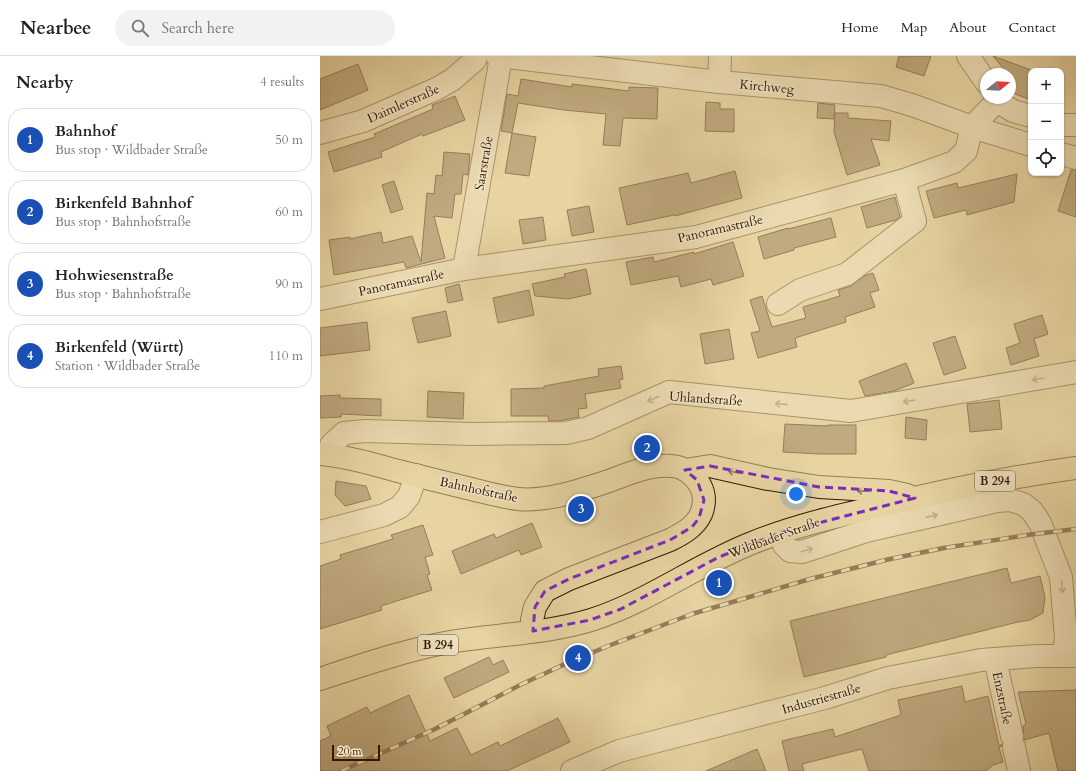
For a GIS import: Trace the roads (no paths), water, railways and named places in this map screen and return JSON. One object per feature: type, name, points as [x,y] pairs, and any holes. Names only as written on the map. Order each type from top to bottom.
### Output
[{"type":"main road","name":"Bahnhofstraße","points":[[324,454],[494,495],[519,499],[539,498],[569,493],[649,468],[671,466],[685,470]]},
{"type":"main road","points":[[685,470],[710,466],[768,479],[819,488],[889,491],[915,498]]},
{"type":"main road","name":"Wildbader Straße","points":[[320,680],[418,649],[449,642],[533,631],[590,620],[621,609],[657,592],[719,557],[780,533],[820,520],[915,498],[1026,475],[1076,468]]},
{"type":"main road","points":[[533,631],[532,620],[534,607],[545,591],[569,579],[670,540],[692,527],[703,510],[703,490],[697,480],[685,470]]},
{"type":"street","name":"Daimlerstraße","points":[[320,133],[363,121],[436,89],[452,80],[475,60],[476,56]]},
{"type":"street","points":[[719,82],[720,56]]},
{"type":"street","points":[[968,56],[980,73]]},
{"type":"street","name":"Kirchweg","points":[[509,57],[719,82],[881,96],[1028,144]]},
{"type":"street","name":"Saarstraße","points":[[464,269],[509,57]]},
{"type":"street","points":[[972,127],[993,104]]},
{"type":"street","points":[[1004,104],[1013,111],[1028,115]]},
{"type":"street","points":[[1064,125],[1076,125]]},
{"type":"street","name":"Panoramastraße","points":[[320,299],[464,269],[696,237],[904,180],[954,162],[966,151],[972,127]]},
{"type":"street","points":[[1064,155],[1076,158]]},
{"type":"street","points":[[778,304],[800,290],[847,274],[915,221],[904,180]]},
{"type":"street","name":"Uhlandstraße","points":[[324,454],[344,433],[366,431],[472,434],[566,433],[588,428],[669,392],[851,411],[1076,372]]},
{"type":"street","points":[[320,532],[384,515],[400,507],[409,496],[416,475]]},
{"type":"street","points":[[780,533],[784,545],[790,550],[802,552],[866,531],[997,501],[1010,500],[1023,504],[1032,511],[1040,523],[1061,577],[1066,638],[1070,656]]},
{"type":"street","name":"Industriestraße","points":[[572,771],[618,751],[825,698],[888,678],[995,659],[1037,656],[1070,656]]},
{"type":"street","name":"Enzstraße","points":[[995,659],[1019,771]]},
{"type":"railway","points":[[341,771],[435,729],[520,685],[565,664],[692,614],[810,579],[890,559],[944,548],[1076,529]]},
{"type":"place","name":"Birkenfeld Bahnhof","points":[[647,448]]},
{"type":"place","name":"Hohwiesenstraße","points":[[581,509]]},
{"type":"place","name":"Bahnhof","points":[[719,583]]},
{"type":"place","name":"Birkenfeld (Württ)","points":[[578,658]]}]
